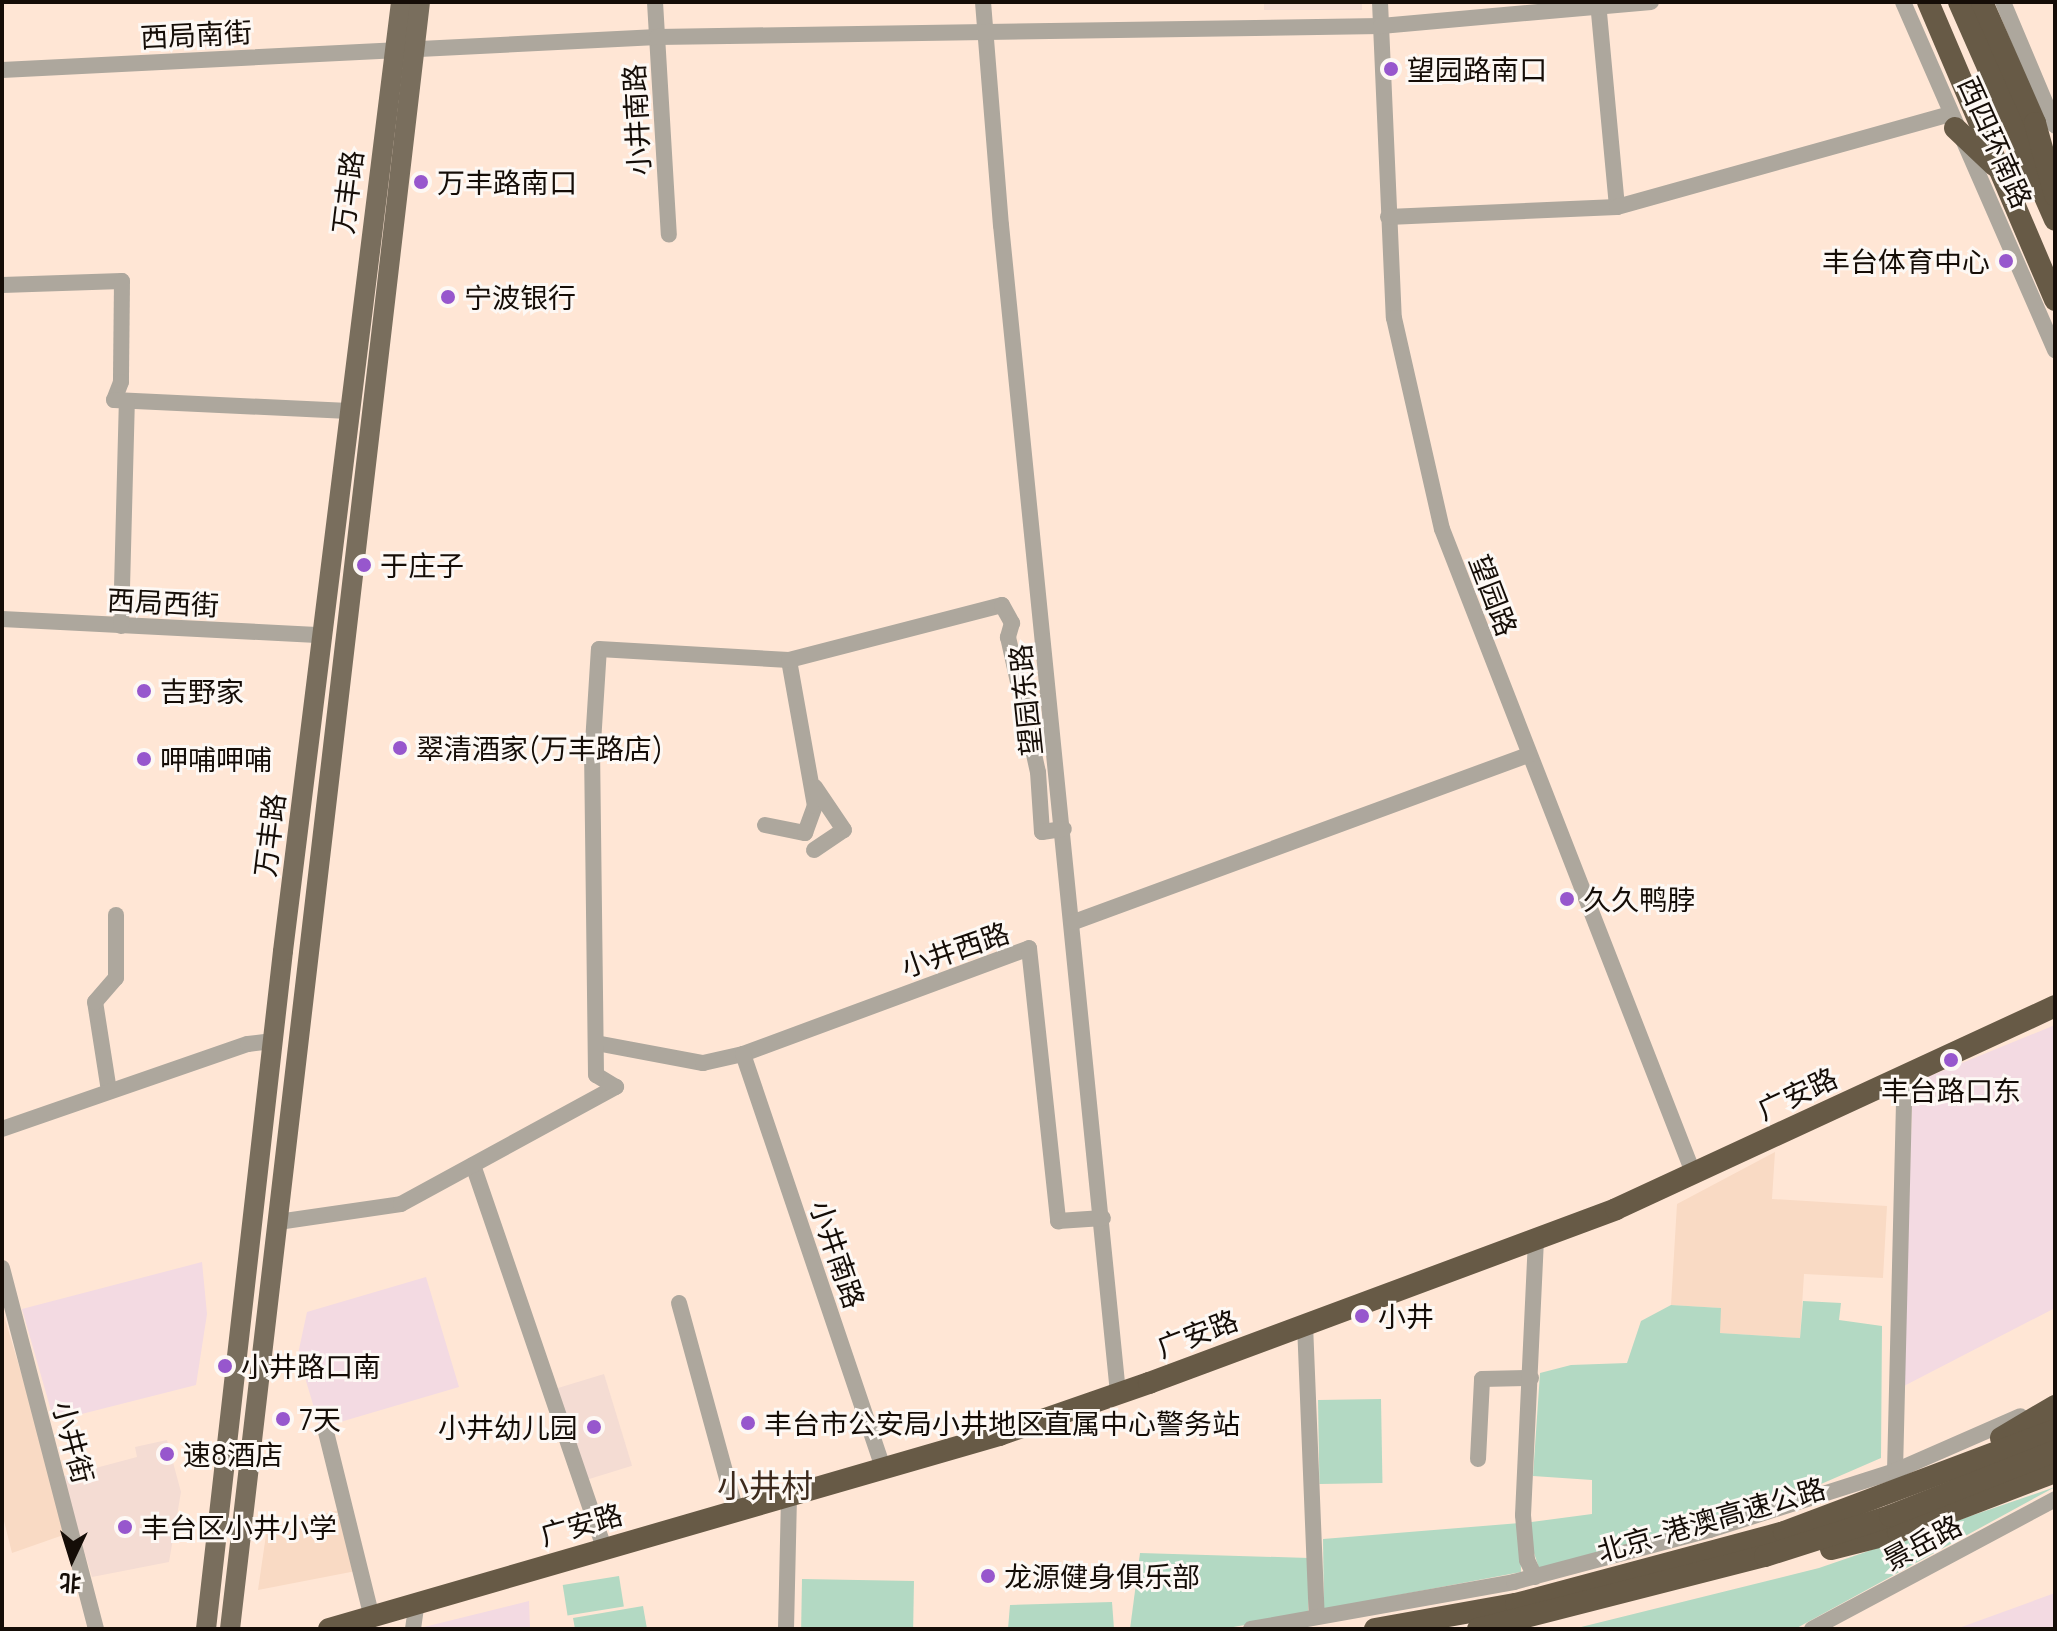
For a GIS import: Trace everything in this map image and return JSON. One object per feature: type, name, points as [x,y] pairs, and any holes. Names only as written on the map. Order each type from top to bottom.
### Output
[{"type":"highway","name":"西四环南路","points":[[1928,2],[2055,300]]},
{"type":"highway","name":"西四环南路","points":[[1959,2],[2055,220]]},
{"type":"highway","points":[[1982,2],[2035,123],[2055,195]]},
{"type":"highway","points":[[1953,121],[2002,172]]},
{"type":"highway","name":"广安路","points":[[329,1629],[371,1614],[884,1470],[1118,1394],[1536,1241],[1694,1175],[2055,1006]]},
{"type":"highway","points":[[1898,1481],[2055,1406]]},
{"type":"highway","name":"北京-港澳高速公路","points":[[1375,1629],[1516,1604],[1648,1571],[1898,1481],[2055,1430]]},
{"type":"highway","name":"北京-港澳高速公路","points":[[1478,1629],[1627,1595],[1890,1516],[2055,1451]]},
{"type":"highway","points":[[1627,1595],[1898,1532],[2055,1472]]},
{"type":"main road","name":"万丰路","points":[[206,1629],[283,951],[392,51],[401,2]]},
{"type":"main road","name":"万丰路","points":[[230,1629],[300,1053],[420,2]]},
{"type":"main road","points":[[283,951],[287,986],[280,1049],[290,1059],[300,1053]]},
{"type":"main road","points":[[263,1127],[281,1125],[274,1195],[278,1222]]},
{"type":"main road","points":[[209,1599],[224,1609],[234,1606]]},
{"type":"street","name":"小井南路","points":[[655,2],[669,235]]},
{"type":"street","name":"望园东路","points":[[983,2],[1118,1394]]},
{"type":"street","name":"望园路","points":[[1380,2],[1388,217],[1399,347],[1442,529],[1694,1175]]},
{"type":"street","name":"西局南街","points":[[2,70],[657,37],[984,36],[1381,26],[1651,2]]},
{"type":"street","name":"西四环南路","points":[[1903,2],[2055,350]]},
{"type":"street","points":[[2003,2],[2055,126]]},
{"type":"street","points":[[1598,5],[1617,207]]},
{"type":"street","points":[[1388,217],[1617,207],[1953,121]]},
{"type":"street","points":[[2,285],[122,281],[121,382],[114,400],[349,411]]},
{"type":"street","points":[[121,626],[127,403]]},
{"type":"street","points":[[278,1222],[401,1204],[616,1087],[596,1075],[592,759],[599,649],[789,660],[1002,605],[1012,623],[1008,637],[1038,772],[1042,832],[1064,829]]},
{"type":"street","name":"西局西街","points":[[2,619],[322,635]]},
{"type":"street","points":[[765,825],[805,833],[815,806],[789,660]]},
{"type":"street","points":[[1074,922],[1529,755]]},
{"type":"street","points":[[810,779],[844,830],[814,850]]},
{"type":"street","points":[[109,1091],[95,1002],[116,978],[116,915]]},
{"type":"street","name":"小井西路","points":[[596,1043],[703,1063],[743,1054],[1029,948],[1058,1221],[1103,1218]]},
{"type":"street","points":[[2,1129],[248,1044],[273,1041]]},
{"type":"street","name":"小井南路","points":[[743,1054],[884,1470]]},
{"type":"street","points":[[1898,1481],[1905,1075]]},
{"type":"street","points":[[473,1165],[604,1548]]},
{"type":"street","points":[[1535,1577],[1527,1560],[1523,1515],[1536,1241]]},
{"type":"street","name":"小井街","points":[[2,1268],[96,1629]]},
{"type":"street","points":[[679,1303],[736,1511]]},
{"type":"street","points":[[1305,1324],[1317,1617]]},
{"type":"street","points":[[1478,1459],[1482,1379],[1531,1378]]},
{"type":"street","points":[[1251,1629],[1535,1577],[1898,1481],[2055,1400]]},
{"type":"street","points":[[326,1432],[371,1614]]},
{"type":"street","points":[[786,1629],[789,1496]]},
{"type":"street","name":"景岳路","points":[[1812,1629],[2055,1499]]},
{"type":"street","points":[[413,1629],[417,1601]]},
{"type":"shaded area","points":[[1264,2],[1362,2],[1362,10],[1264,10]]},
{"type":"shaded area","points":[[2055,1025],[2055,1308],[1902,1387],[1913,1083]]},
{"type":"shaded area","points":[[1775,1152],[1772,1199],[1887,1206],[1883,1278],[1804,1274],[1800,1338],[1719,1333],[1720,1308],[1671,1305],[1677,1204]]},
{"type":"shaded area","points":[[202,1262],[207,1314],[196,1385],[54,1421],[22,1309]]},
{"type":"shaded area","points":[[426,1277],[459,1387],[320,1428],[298,1354],[307,1312]]},
{"type":"shaded area","points":[[2,1309],[69,1533],[12,1553],[2,1513]]},
{"type":"shaded area","name":"小井幼儿园","points":[[604,1374],[632,1466],[585,1480],[557,1388]]},
{"type":"shaded area","name":"丰台区小井小学","points":[[167,1440],[181,1492],[169,1562],[92,1577],[62,1477],[137,1457],[135,1447]]},
{"type":"shaded area","points":[[343,1509],[356,1571],[258,1590],[267,1528]]},
{"type":"shaded area","points":[[2055,1593],[2055,1629],[1956,1629]]},
{"type":"shaded area","points":[[529,1601],[530,1629],[419,1629],[420,1628]]},
{"type":"green space","points":[[1803,1301],[1841,1303],[1839,1320],[1882,1326],[1881,1458],[1798,1494],[1713,1521],[1539,1568],[1524,1523],[1592,1514],[1592,1480],[1533,1476],[1540,1373],[1571,1365],[1627,1363],[1641,1321],[1671,1305],[1721,1308],[1720,1333],[1800,1338]]},
{"type":"green space","points":[[1381,1399],[1382,1483],[1319,1484],[1318,1400]]},
{"type":"green space","points":[[2055,1487],[1795,1629],[1573,1629],[1819,1568]]},
{"type":"green space","points":[[1520,1523],[1521,1572],[1324,1609],[1323,1539]]},
{"type":"green space","points":[[1140,1553],[1309,1558],[1308,1614],[1222,1629],[1130,1629]]},
{"type":"green space","points":[[619,1576],[624,1607],[568,1616],[563,1585]]},
{"type":"green space","points":[[802,1579],[914,1581],[913,1629],[801,1629]]},
{"type":"green space","points":[[1112,1602],[1114,1629],[1008,1629],[1010,1605]]},
{"type":"green space","points":[[643,1606],[647,1629],[575,1629],[573,1618]]},
{"type":"place","name":"望园路南口","points":[[1391,69]]},
{"type":"place","name":"万丰路南口","points":[[421,182]]},
{"type":"place","name":"丰台体育中心","points":[[2006,261]]},
{"type":"place","name":"宁波银行","points":[[448,297]]},
{"type":"place","name":"于庄子","points":[[364,565]]},
{"type":"place","name":"吉野家","points":[[144,691]]},
{"type":"place","name":"翠清酒家(万丰路店)","points":[[400,748]]},
{"type":"place","name":"呷哺呷哺","points":[[144,759]]},
{"type":"place","name":"久久鸭脖","points":[[1567,899]]},
{"type":"place","name":"丰台路口东","points":[[1951,1060]]},
{"type":"place","name":"小井","points":[[1362,1316]]},
{"type":"place","name":"小井路口南","points":[[225,1366]]},
{"type":"place","name":"7天","points":[[283,1419]]},
{"type":"place","name":"丰台市公安局小井地区直属中心警务站","points":[[748,1423]]},
{"type":"place","name":"小井幼儿园","points":[[594,1427]]},
{"type":"place","name":"速8酒店","points":[[167,1454]]},
{"type":"place","name":"丰台区小井小学","points":[[125,1527]]},
{"type":"place","name":"龙源健身俱乐部","points":[[988,1576]]},
{"type":"district","name":"小井村","points":[[765,1485]]}]
